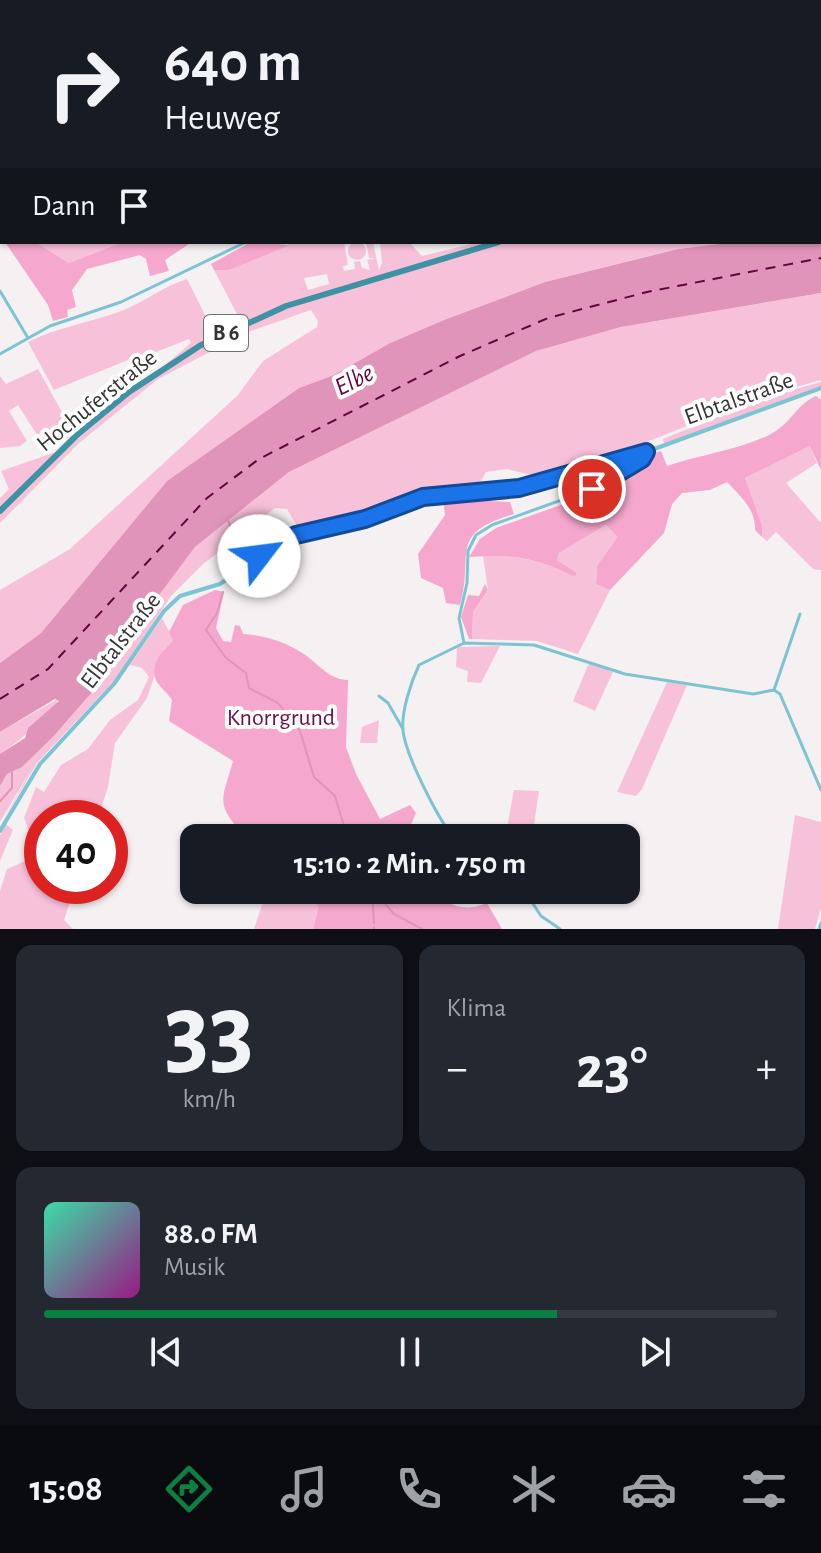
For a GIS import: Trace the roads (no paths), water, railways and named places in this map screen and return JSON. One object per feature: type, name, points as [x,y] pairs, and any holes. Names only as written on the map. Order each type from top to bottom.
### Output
[{"type":"main road","name":"Hochuferstraße","points":[[0,511],[76,436],[129,392],[201,345],[286,306],[492,244]]},
{"type":"street","points":[[0,354],[56,324],[121,302],[242,244]]},
{"type":"street","points":[[0,291],[28,338]]},
{"type":"street","name":"Elbtalstraße","points":[[0,830],[40,764],[110,689],[164,611],[180,596],[220,584],[281,543],[301,534],[365,519],[427,496],[519,488],[665,446],[821,388]]},
{"type":"street","points":[[464,643],[459,618],[467,583],[468,551],[476,535],[492,525],[592,489],[642,459],[646,452]]},
{"type":"street","points":[[774,690],[800,614]]},
{"type":"street","points":[[403,729],[411,684],[419,665],[464,643],[534,645],[625,674],[753,694],[774,690],[780,694],[821,790]]},
{"type":"street","points":[[379,696],[388,703],[403,729],[432,802],[445,824]]},
{"type":"street","points":[[533,904],[541,916],[560,929]]},
{"type":"street","points":[[819,929],[821,923]]},
{"type":"water","name":"Elbe","points":[[719,244],[821,244],[821,293],[621,327],[536,351],[289,472],[195,547],[150,607],[101,682],[52,738],[22,767],[7,774],[0,786],[0,754],[25,738],[28,728],[59,701],[55,699],[0,732],[0,663],[41,633],[167,481],[299,388],[334,375],[390,343],[545,282],[678,249]]},
{"type":"waterway","points":[[228,520],[237,545]]},
{"type":"waterway","points":[[223,592],[217,613],[206,630],[226,658],[246,673],[249,688],[278,703],[300,731],[314,777],[335,796],[343,824]]},
{"type":"waterway","points":[[0,801],[12,788],[12,772]]},
{"type":"waterway","points":[[373,904],[374,923]]},
{"type":"waterway","points":[[386,904],[394,914],[422,929]]},
{"type":"park label","name":"Knorrgrund","points":[[281,718]]}]
